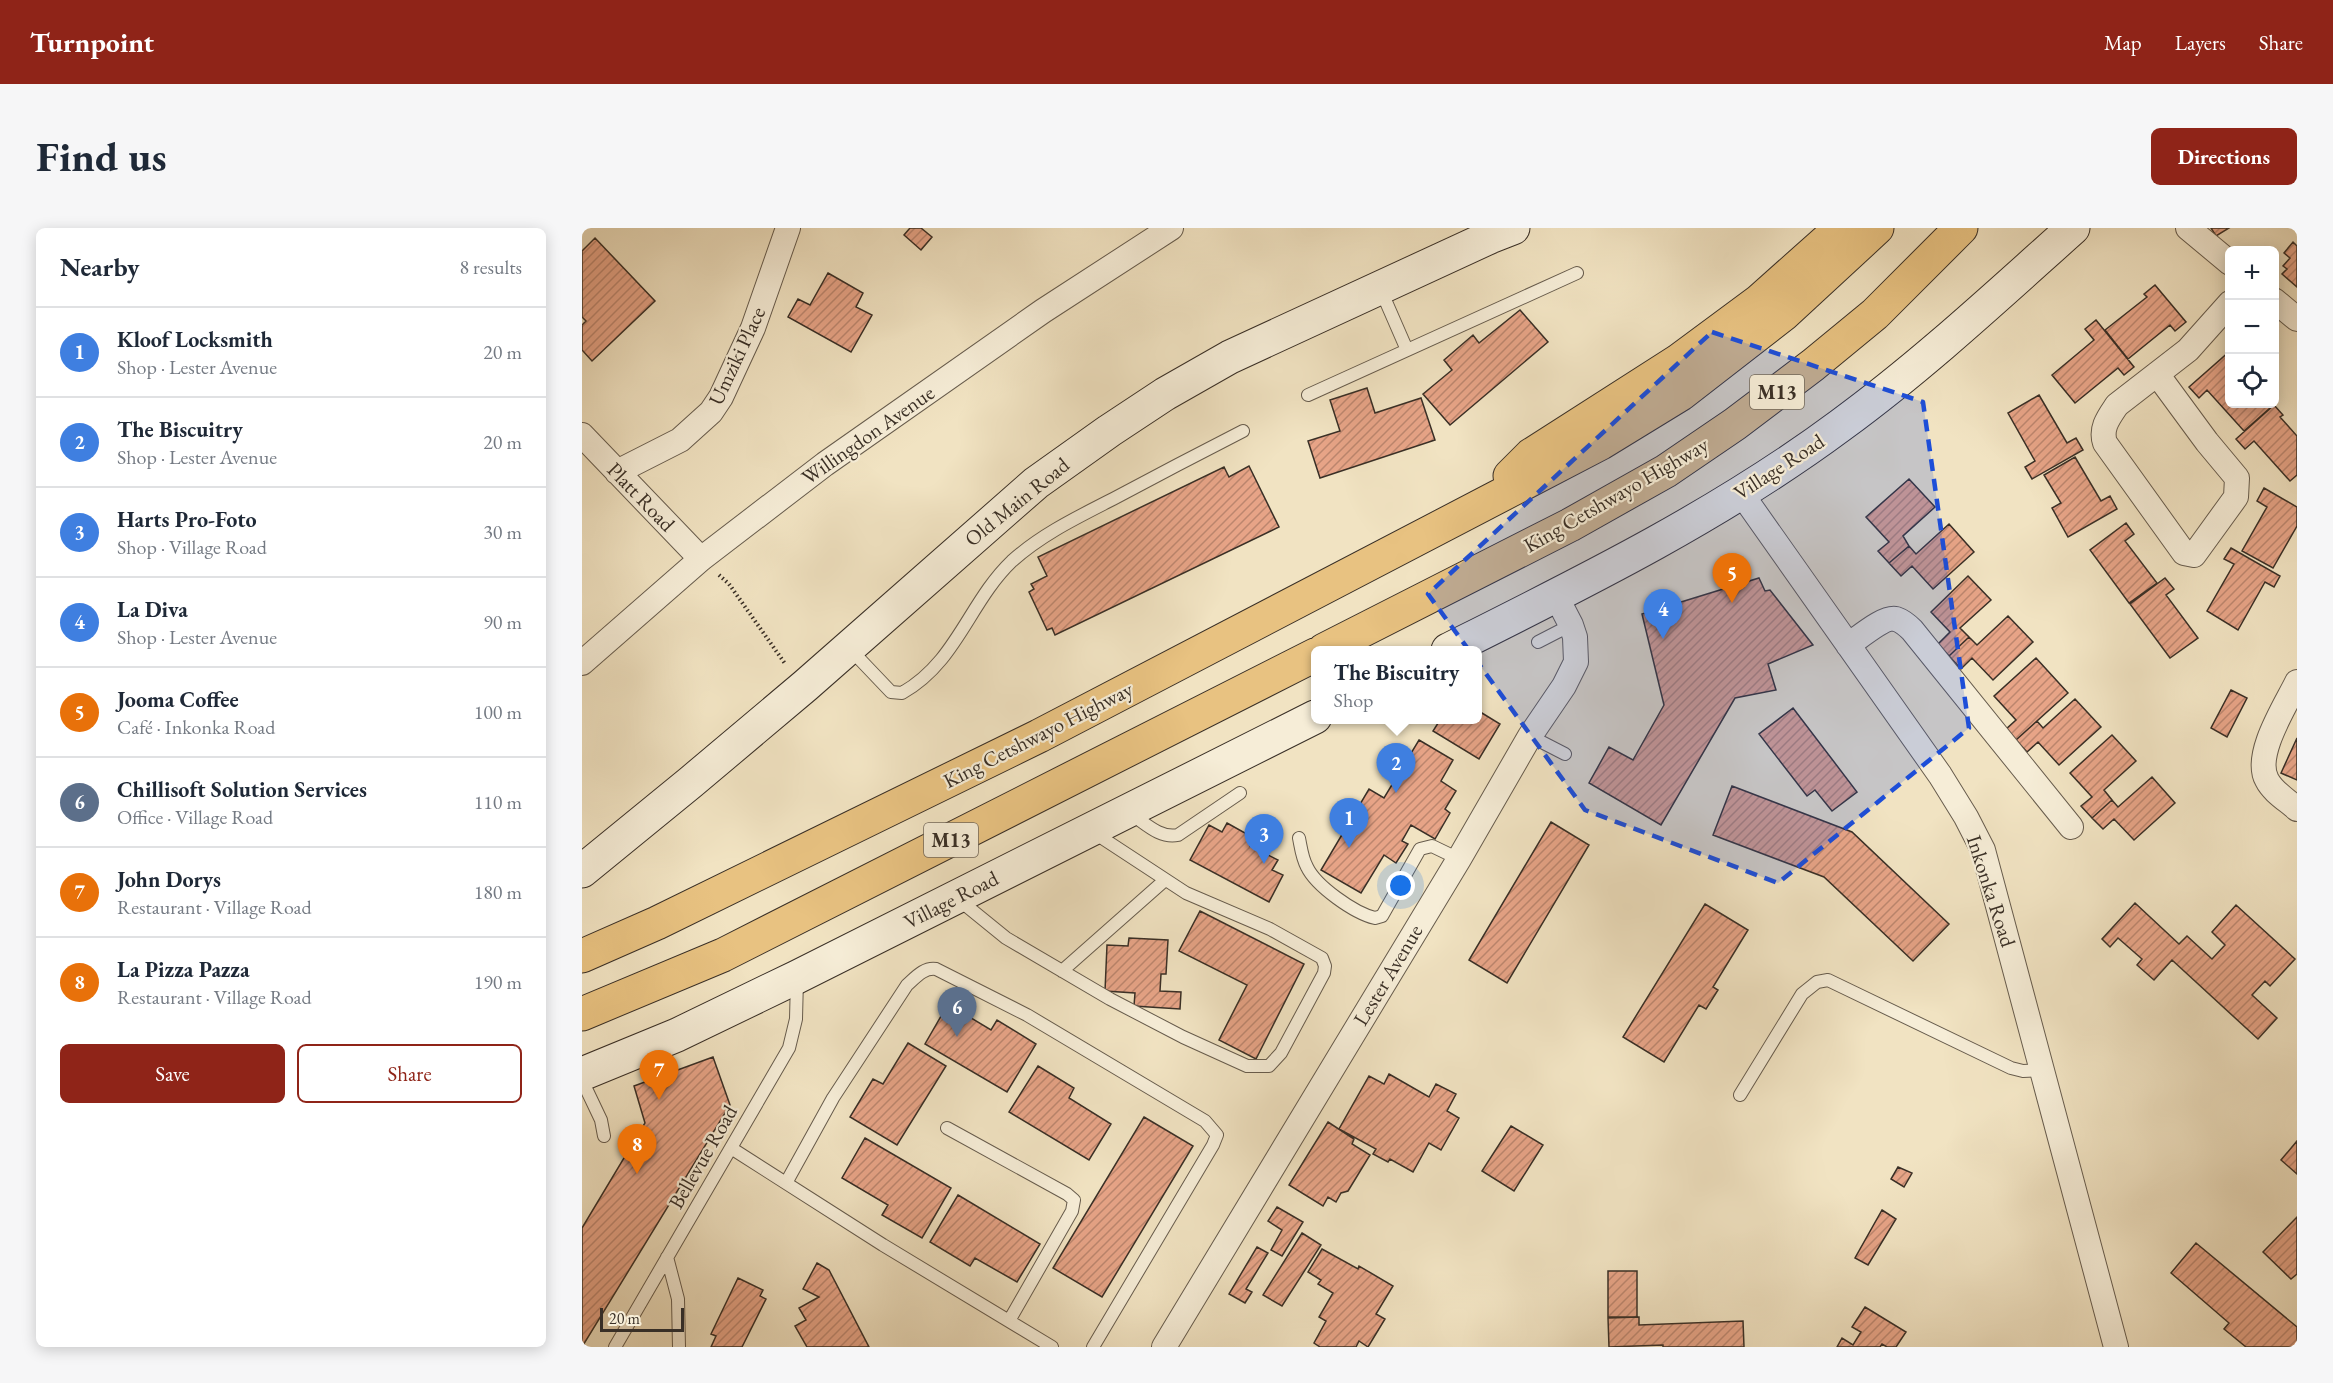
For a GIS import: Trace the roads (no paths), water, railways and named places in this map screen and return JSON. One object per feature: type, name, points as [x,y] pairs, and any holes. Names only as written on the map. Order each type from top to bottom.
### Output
[{"type":"highway","points":[[1678,361],[1815,228]]},
{"type":"highway","name":"King Cetshwayo Highway","points":[[1488,502],[1500,485],[1531,455],[1678,361],[1759,301],[1841,228]]},
{"type":"highway","name":"King Cetshwayo Highway","points":[[582,956],[657,923],[1039,736],[1601,443],[1681,394],[1784,314],[1877,228]]},
{"type":"highway","name":"King Cetshwayo Highway","points":[[1334,646],[1570,525],[1666,471],[1735,424],[1875,314],[1961,228]]},
{"type":"highway","name":"M13","points":[[582,1014],[723,955],[1311,657]]},
{"type":"street","name":"Umziki Place","points":[[617,472],[680,440],[711,412],[721,397],[753,328],[788,228]]},
{"type":"street","name":"Willingdon Avenue","points":[[582,663],[701,559],[825,464],[1043,311],[1171,228]]},
{"type":"street","name":"Old Main Road","points":[[582,871],[805,686],[1036,483],[1109,431],[1165,394],[1230,357],[1513,228]]},
{"type":"street","name":"Village Road","points":[[1458,646],[1556,596],[1601,578],[1741,493],[1841,425],[1906,375],[2073,228]]},
{"type":"street","points":[[2188,228],[2225,260]]},
{"type":"street","points":[[2279,304],[2297,319]]},
{"type":"street","points":[[2157,374],[2207,442],[2237,478],[2236,497],[2194,555],[2184,553],[2103,437],[2105,425],[2117,405],[2157,374],[2188,350],[2225,308]]},
{"type":"street","name":"Platt Road","points":[[582,435],[701,559]]},
{"type":"street","name":"Inkonka Road","points":[[1741,493],[1940,775],[1983,850],[2116,1347]]},
{"type":"street","name":"Lester Avenue","points":[[1164,1347],[1460,859],[1530,736],[1564,686],[1576,662],[1575,637],[1572,625],[1556,596]]},
{"type":"street","points":[[1848,645],[1886,620],[1896,619],[1903,622],[1912,630],[2072,827]]},
{"type":"street","points":[[2297,681],[2266,747],[2262,761],[2263,771],[2272,788],[2297,809]]},
{"type":"street","name":"Village Road","points":[[582,1074],[677,1035],[797,977],[1089,830],[1221,770],[1311,719]]},
{"type":"lane","points":[[1308,395],[1577,273]]},
{"type":"lane","points":[[1380,287],[1407,350]]},
{"type":"lane","points":[[849,648],[891,692],[902,693],[934,667],[954,646],[985,593],[1012,562],[1047,534],[1243,431]]},
{"type":"lane","points":[[1538,642],[1572,625]]},
{"type":"lane","points":[[1530,736],[1564,754]]},
{"type":"lane","points":[[1127,812],[1162,835],[1178,835],[1240,793]]},
{"type":"lane","points":[[956,897],[1006,938],[1110,999],[1172,1032],[1247,1066],[1262,1068],[1274,1062],[1324,973],[1325,966],[1322,958],[1270,929],[1186,893],[1089,830]]},
{"type":"lane","points":[[1299,838],[1303,858],[1315,879],[1339,899],[1375,918],[1382,915],[1420,849],[1432,846],[1460,859]]},
{"type":"lane","points":[[1062,970],[1165,880]]},
{"type":"lane","points":[[786,1183],[833,1098],[907,986],[922,972],[931,968],[936,969],[1027,1015],[1205,1121],[1217,1134],[1214,1144],[1094,1347]]},
{"type":"lane","name":"Bellevue Road","points":[[615,1347],[789,1048],[796,1019],[797,977]]},
{"type":"lane","points":[[1740,1095],[1802,994],[1817,982],[1828,980],[2010,1068],[2023,1071],[2042,1070]]},
{"type":"lane","points":[[582,1080],[601,1120],[604,1136]]},
{"type":"lane","points":[[947,1128],[1074,1200],[1072,1210],[1009,1321]]},
{"type":"lane","points":[[731,1148],[1052,1347]]},
{"type":"lane","points":[[667,1257],[678,1299],[679,1347]]},
{"type":"place","name":"Jooma Coffee","points":[[1732,603]]},
{"type":"place","name":"La Diva","points":[[1663,639]]},
{"type":"place","name":"The Biscuitry","points":[[1396,793]]},
{"type":"place","name":"Kloof Locksmith","points":[[1349,848]]},
{"type":"place","name":"Harts Pro-Foto","points":[[1264,864]]},
{"type":"place","name":"Chillisoft Solution Services","points":[[957,1037]]},
{"type":"place","name":"John Dorys","points":[[659,1100]]},
{"type":"place","name":"La Pizza Pazza","points":[[637,1174]]}]
